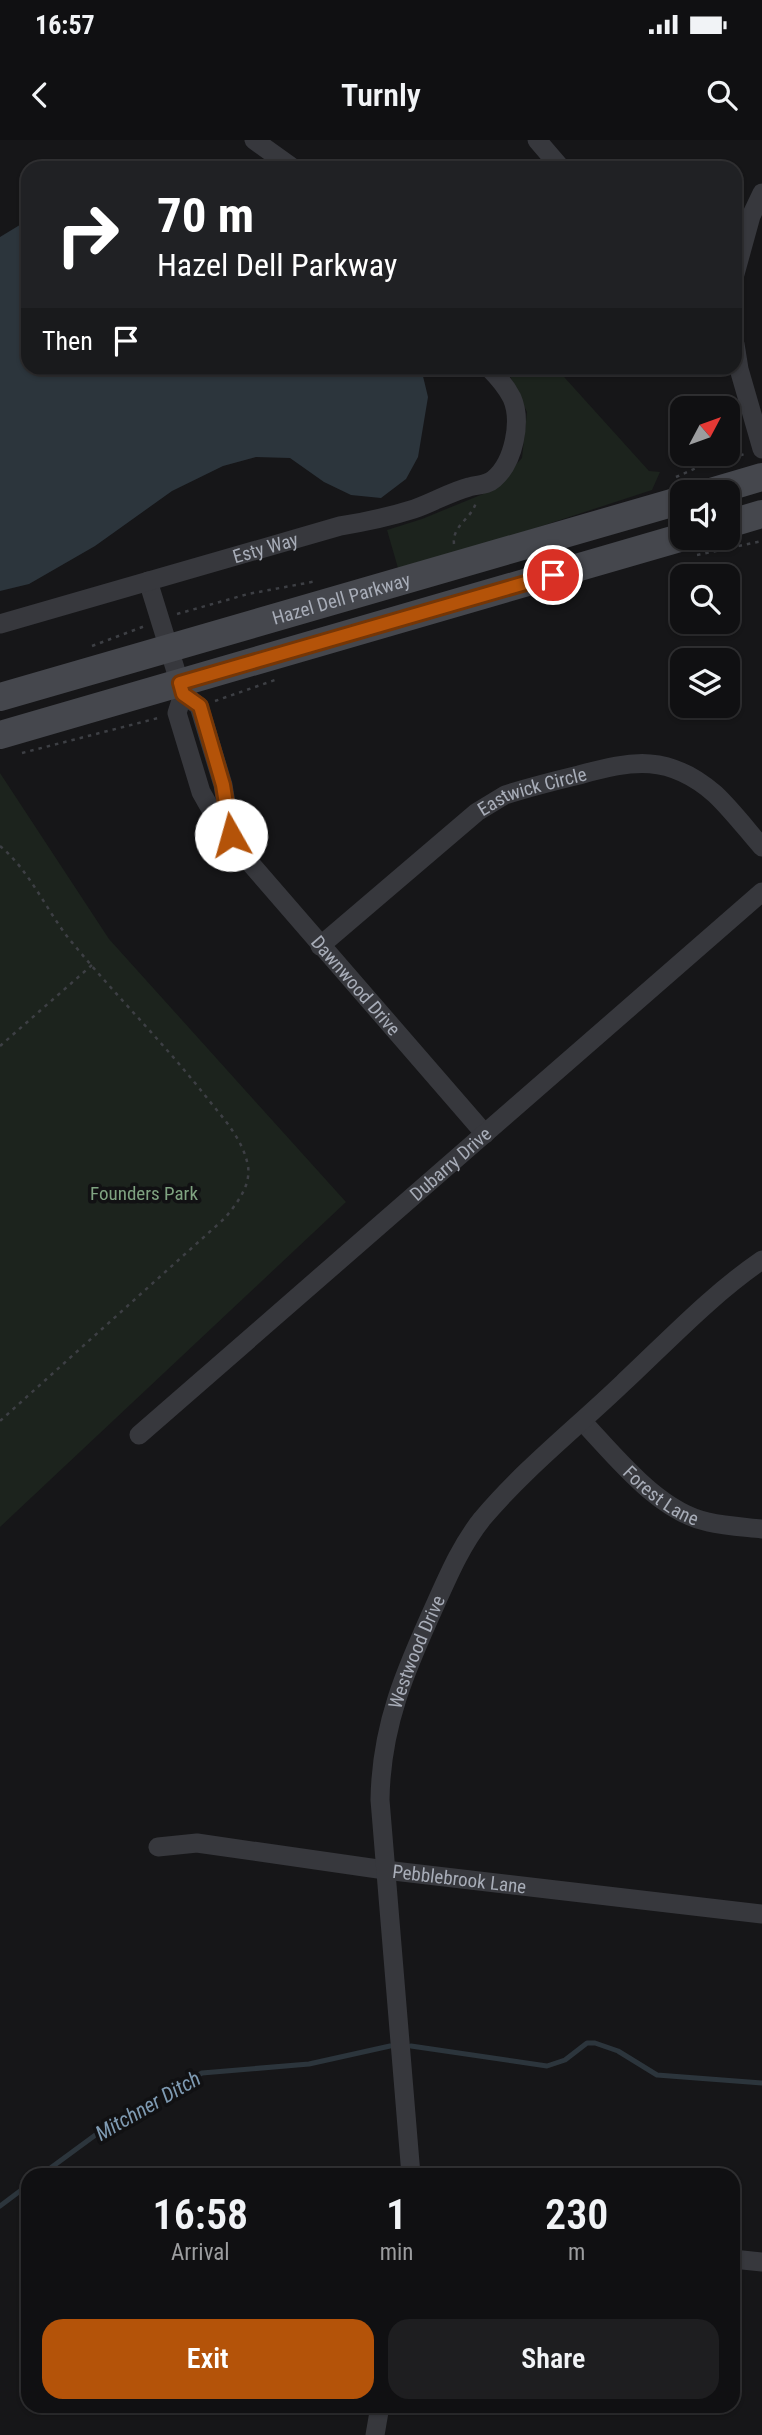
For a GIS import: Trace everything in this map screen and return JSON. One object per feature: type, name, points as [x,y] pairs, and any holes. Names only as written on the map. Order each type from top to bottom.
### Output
[{"type":"main road","points":[[740,483],[762,477]]},
{"type":"main road","name":"Hazel Dell Parkway","points":[[0,697],[670,503]]},
{"type":"main road","points":[[740,520],[762,514]]},
{"type":"main road","name":"Hazel Dell Parkway","points":[[8,745],[181,689],[670,541]]},
{"type":"street","points":[[254,140],[283,161]]},
{"type":"street","points":[[537,140],[555,161]]},
{"type":"street","points":[[742,246],[751,216],[762,193]]},
{"type":"street","name":"Esty Way","points":[[0,624],[340,526],[384,518],[471,486],[482,486],[495,478],[506,465],[512,449],[516,410],[504,384],[496,375]]},
{"type":"street","points":[[741,375],[762,449]]},
{"type":"street","name":"Dawnwood Drive","points":[[148,581],[181,689],[200,706],[223,785],[231,835],[251,864],[320,946],[485,1134]]},
{"type":"street","name":"Eastwick Circle","points":[[320,946],[491,803],[505,795],[620,764],[652,763],[681,771],[717,796],[762,847]]},
{"type":"street","name":"Dubarry Drive","points":[[139,1436],[762,892]]},
{"type":"street","name":"Westwood Drive","points":[[410,2168],[385,1870],[380,1765],[391,1712],[421,1634],[452,1570],[481,1521],[541,1458],[724,1289],[762,1260]]},
{"type":"street","name":"Forest Lane","points":[[583,1422],[643,1484],[678,1511],[708,1522],[762,1529]]},
{"type":"street","name":"Pebblebrook Lane","points":[[158,1847],[197,1843],[385,1870],[762,1914]]},
{"type":"street","points":[[740,2260],[762,2262]]},
{"type":"street","points":[[375,2435],[379,2413]]},
{"type":"path","points":[[455,547],[455,533],[474,509],[476,502],[471,486]]},
{"type":"path","points":[[8,745],[162,717]]},
{"type":"path","points":[[0,846],[20,868],[62,929],[180,1065],[234,1134],[245,1156],[248,1178],[238,1201],[225,1218],[0,1421]]},
{"type":"path","points":[[0,1046],[92,965]]},
{"type":"green space","points":[[509,375],[562,375],[649,471],[660,472],[652,490],[508,537],[398,568],[387,530],[483,494],[506,475],[522,458],[527,412]]},
{"type":"green space","name":"Founders Park","points":[[0,773],[109,939],[346,1202],[0,1527]]},
{"type":"shaded area","points":[[21,224],[21,375],[423,375],[428,397],[418,457],[406,479],[381,498],[351,495],[324,482],[290,458],[256,457],[223,466],[172,491],[95,546],[29,584],[0,591],[0,237]]},
{"type":"waterway","name":"Mitchner Ditch","points":[[411,2046],[547,2066],[565,2060],[587,2043],[595,2043],[618,2051],[657,2075],[762,2083]]},
{"type":"waterway","name":"Mitchner Ditch","points":[[51,2168],[109,2125],[202,2073],[309,2064],[390,2046]]},
{"type":"waterway","name":"Mitchner Ditch","points":[[0,2206],[21,2190]]},
{"type":"route","points":[[231,835],[223,785],[200,706],[183,694],[180,683],[553,575]]}]
